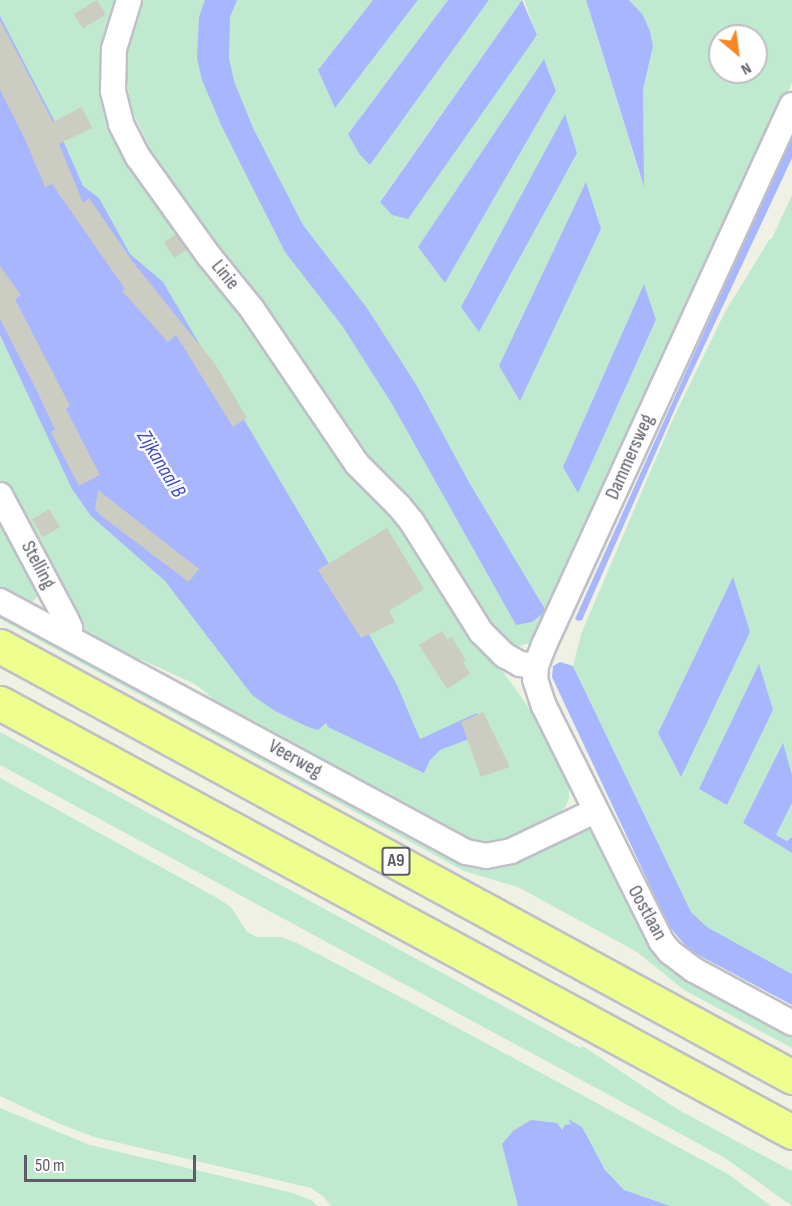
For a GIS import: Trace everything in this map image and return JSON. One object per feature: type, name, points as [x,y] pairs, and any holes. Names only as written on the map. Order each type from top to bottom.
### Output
[{"type":"highway","name":"A9","points":[[0,646],[792,1077]]},
{"type":"highway","name":"A9","points":[[0,703],[792,1132]]},
{"type":"street","name":"Linie","points":[[129,0],[114,49],[113,84],[117,112],[131,146],[209,256],[252,309],[357,464],[412,522],[481,632],[504,655],[520,664],[536,666]]},
{"type":"street","name":"Dammersweg","points":[[536,666],[792,105]]},
{"type":"street","name":"Stelling","points":[[0,495],[66,619],[70,628],[68,636]]},
{"type":"street","name":"Veerweg","points":[[0,601],[466,852],[486,856],[511,851],[596,811]]},
{"type":"street","points":[[536,666],[535,679],[538,693],[596,811]]},
{"type":"street","name":"Oostlaan","points":[[596,811],[651,924],[670,952],[694,970],[792,1023]]},
{"type":"green space","points":[[0,0],[123,0],[106,91],[391,506],[481,650],[501,669],[527,705],[553,749],[569,787],[566,806],[553,820],[486,849],[228,711],[195,684],[140,659],[107,650],[81,632],[0,484]]},
{"type":"green space","points":[[139,0],[373,0],[318,70],[335,107],[418,0],[448,0],[348,134],[370,165],[489,0],[522,0],[380,201],[537,36],[524,0],[586,0],[643,185],[643,90],[653,46],[643,15],[629,0],[792,0],[792,83],[536,639],[516,647],[499,640],[368,460],[257,292],[202,227],[150,148],[131,109],[126,61]],"holes":[[[544,60],[556,91],[445,283],[418,247]],[[644,285],[656,321],[577,493]]]},
{"type":"green space","points":[[792,195],[792,775],[783,745],[743,823],[792,853],[792,974],[707,927],[691,912],[573,666],[581,634],[672,421],[725,312],[772,238]],"holes":[[[734,578],[681,776],[658,733]]]},
{"type":"green space","points":[[0,508],[41,593],[28,606],[0,592]]},
{"type":"green space","points":[[0,608],[457,857],[586,828],[592,829],[654,941],[792,1030],[792,1048],[684,990],[637,952],[518,887],[464,871],[0,619]]},
{"type":"green space","points":[[0,732],[580,1048],[583,1046],[677,1109],[792,1171],[792,1206],[725,1158],[0,765]]},
{"type":"green space","points":[[0,778],[219,899],[231,907],[247,932],[257,937],[281,937],[297,943],[728,1174],[771,1206],[331,1206],[324,1197],[311,1188],[94,1137],[0,1096]]},
{"type":"green space","points":[[792,803],[792,837],[787,841],[776,835]]},
{"type":"green space","points":[[0,1108],[90,1145],[293,1193],[311,1200],[318,1206],[0,1206]]},
{"type":"water","points":[[205,0],[237,0],[230,17],[229,58],[234,81],[253,128],[303,225],[367,308],[417,386],[470,484],[546,611],[532,622],[516,625],[392,404],[343,327],[285,252],[222,127],[202,80],[197,58],[199,17]]},
{"type":"water","points":[[373,0],[418,0],[335,108],[318,70]]},
{"type":"water","points":[[448,0],[489,0],[370,165],[360,155],[348,134]]},
{"type":"water","points":[[522,0],[537,35],[408,219],[392,215],[380,202]]},
{"type":"water","points":[[586,0],[629,0],[643,15],[650,31],[653,46],[643,90],[644,187]]},
{"type":"water","name":"Zijkanaal B","points":[[0,16],[54,120],[83,186],[99,198],[130,254],[163,282],[341,584],[397,685],[420,739],[477,713],[484,726],[469,739],[440,750],[430,760],[424,773],[328,727],[326,723],[318,730],[306,726],[275,711],[252,695],[165,581],[91,516],[72,489],[0,335]]},
{"type":"water","points":[[544,59],[556,91],[445,283],[418,247]]},
{"type":"water","points":[[565,114],[577,153],[479,332],[461,307]]},
{"type":"water","points":[[792,136],[792,158],[678,402],[582,620],[578,621],[575,619]]},
{"type":"water","points":[[586,182],[601,229],[520,401],[499,366]]},
{"type":"water","points":[[644,284],[656,320],[578,493],[563,467]]},
{"type":"water","points":[[733,577],[750,632],[681,777],[658,733]]},
{"type":"water","points":[[560,662],[573,666],[691,912],[707,927],[792,974],[792,1005],[689,950],[669,926],[552,677],[553,666]]},
{"type":"water","points":[[759,664],[773,710],[727,805],[699,789]]},
{"type":"water","points":[[783,743],[792,775],[792,803],[776,835],[787,841],[792,837],[792,853],[743,823]]},
{"type":"water","points":[[568,1119],[582,1127],[605,1170],[624,1190],[670,1206],[518,1206],[502,1144],[513,1131],[531,1120],[557,1123],[562,1130],[565,1125],[571,1124]]},
{"type":"building","points":[[97,0],[106,15],[83,28],[74,14]]},
{"type":"building","points":[[0,20],[53,122],[82,107],[92,128],[59,144],[83,203],[89,198],[133,262],[215,364],[247,418],[233,427],[176,335],[168,342],[122,291],[125,289],[52,184],[45,187],[24,137],[0,90]]},
{"type":"building","points":[[176,234],[187,250],[175,258],[164,243]]},
{"type":"building","points":[[0,266],[21,295],[15,299],[70,406],[66,409],[100,475],[79,486],[51,432],[55,430],[36,389],[0,319]]},
{"type":"building","points":[[98,490],[199,569],[189,582],[100,515],[95,509]]},
{"type":"building","points":[[49,509],[60,527],[43,537],[32,519]]},
{"type":"building","points":[[387,528],[424,589],[389,611],[395,622],[361,638],[318,570]]},
{"type":"building","points":[[442,631],[447,639],[452,637],[466,661],[463,662],[470,674],[447,689],[419,645]]},
{"type":"building","points":[[483,712],[510,767],[481,777],[461,722]]}]
